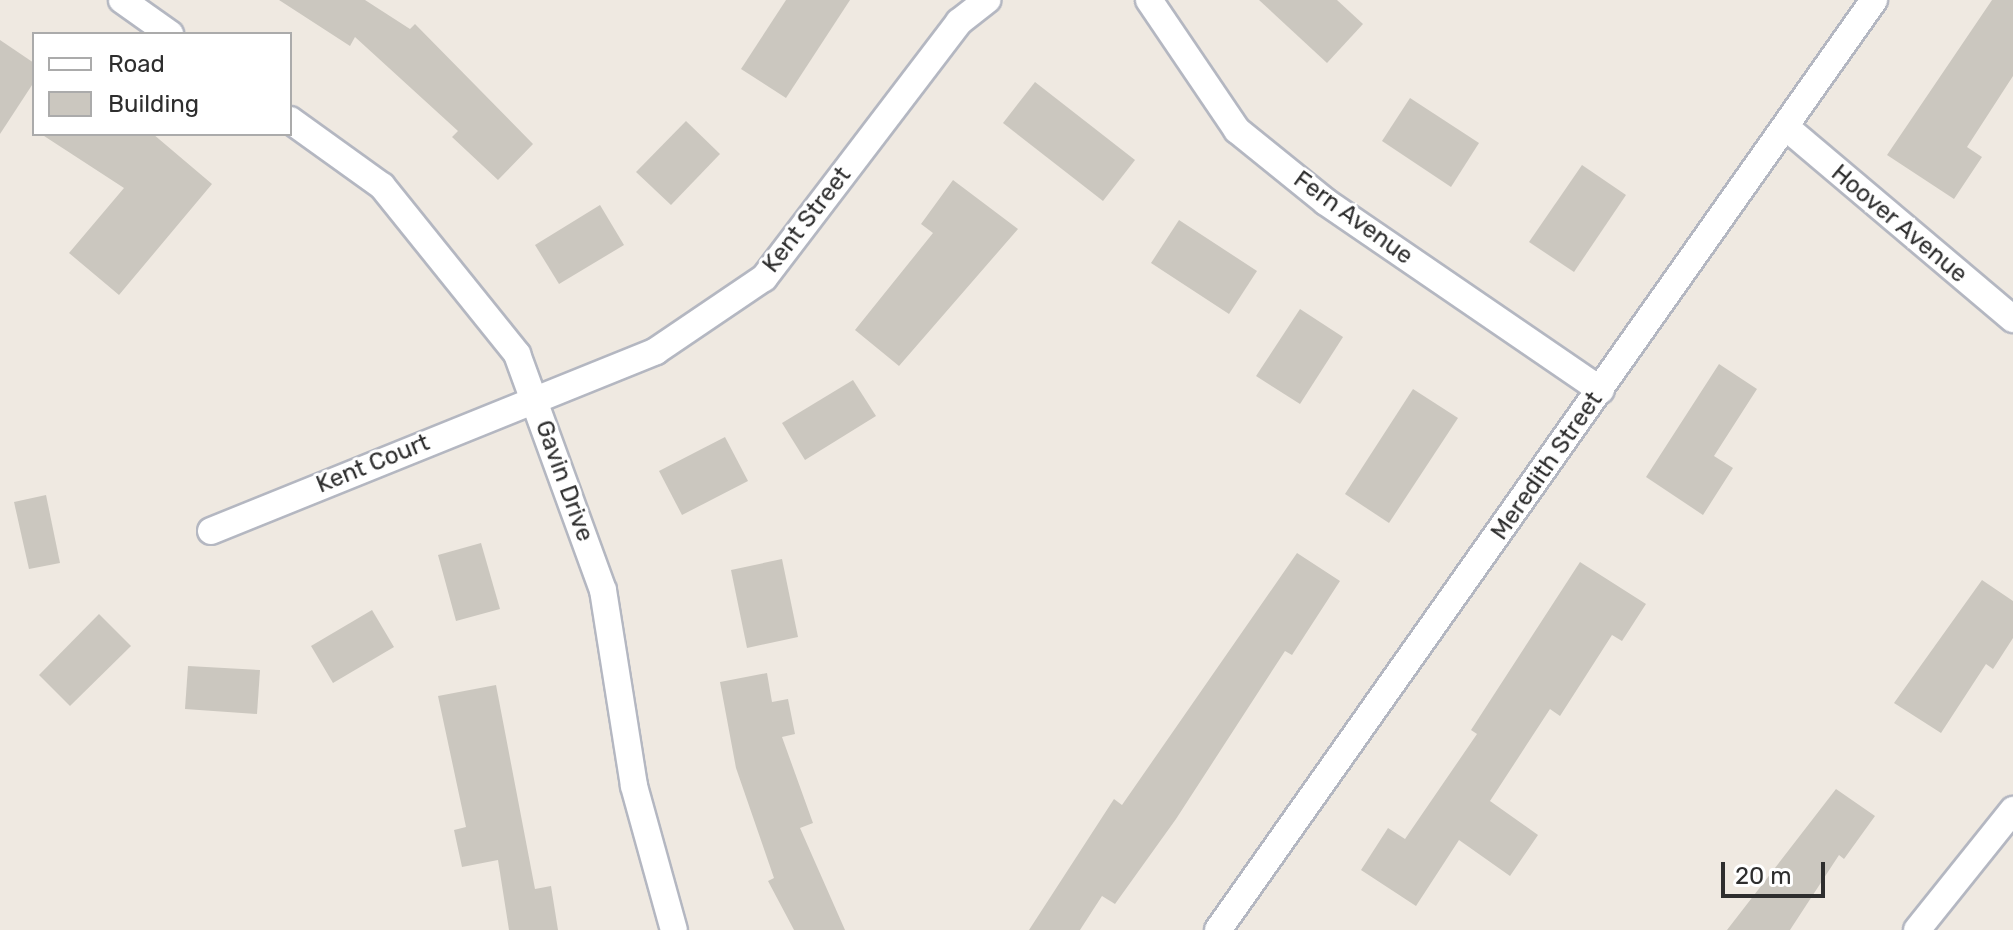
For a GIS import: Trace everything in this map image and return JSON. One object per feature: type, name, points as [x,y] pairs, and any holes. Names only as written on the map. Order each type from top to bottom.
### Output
[{"type":"street","points":[[122,0],[167,32]]},
{"type":"street","name":"Kent Street","points":[[534,397],[656,351],[764,278],[959,22],[987,0]]},
{"type":"street","name":"Fern Avenue","points":[[1149,0],[1237,130],[1326,202],[1601,390]]},
{"type":"street","name":"Meredith Street","points":[[1218,930],[1787,128],[1874,0]]},
{"type":"street","name":"Gavin Drive","points":[[292,121],[382,186],[517,354],[603,590],[634,786],[674,930]]},
{"type":"street","name":"Hoover Avenue","points":[[1787,128],[2013,319]]},
{"type":"street","name":"Kent Court","points":[[211,531],[534,397]]},
{"type":"street","points":[[1917,930],[2013,810]]},
{"type":"building","points":[[279,0],[365,0],[410,29],[415,24],[533,144],[498,180],[452,137],[458,131],[355,37],[350,46]]},
{"type":"building","points":[[786,0],[850,0],[786,98],[741,69]]},
{"type":"building","points":[[1259,0],[1337,0],[1363,24],[1327,63]]},
{"type":"building","points":[[1992,0],[2013,0],[2013,76],[1967,147],[1982,157],[1954,199],[1887,155]]},
{"type":"building","points":[[0,40],[32,62],[32,85],[0,134]]},
{"type":"building","points":[[1035,82],[1135,160],[1103,201],[1003,123]]},
{"type":"building","points":[[1410,98],[1479,143],[1451,187],[1382,141]]},
{"type":"building","points":[[686,121],[720,154],[671,205],[636,172]]},
{"type":"building","points":[[44,136],[155,136],[212,184],[119,295],[69,253],[124,188]]},
{"type":"building","points":[[1582,165],[1626,195],[1574,272],[1529,242]]},
{"type":"building","points":[[953,180],[1018,229],[899,366],[855,330],[933,233],[921,224]]},
{"type":"building","points":[[600,205],[624,245],[559,284],[535,245]]},
{"type":"building","points":[[1179,220],[1257,271],[1229,314],[1151,263]]},
{"type":"building","points":[[1300,309],[1343,337],[1300,404],[1256,376]]},
{"type":"building","points":[[1719,364],[1757,389],[1714,456],[1733,468],[1703,515],[1646,477]]},
{"type":"building","points":[[853,380],[876,416],[805,460],[782,423]]},
{"type":"building","points":[[1413,389],[1458,418],[1389,523],[1345,494]]},
{"type":"building","points":[[725,437],[748,481],[682,515],[659,471]]},
{"type":"building","points":[[46,495],[60,563],[29,569],[14,502]]},
{"type":"building","points":[[481,543],[500,609],[456,621],[438,555]]},
{"type":"building","points":[[1297,553],[1340,581],[1292,655],[1285,651],[1176,819],[1115,904],[1102,896],[1080,930],[1029,930],[1114,799],[1122,805]]},
{"type":"building","points":[[782,559],[798,637],[747,648],[731,570]]},
{"type":"building","points":[[1580,562],[1646,604],[1622,641],[1612,635],[1560,716],[1550,709],[1490,801],[1538,835],[1510,876],[1459,840],[1416,906],[1361,870],[1388,828],[1405,839],[1477,734],[1471,730]]},
{"type":"building","points":[[1982,580],[2013,601],[2013,638],[1993,669],[1986,664],[1941,733],[1894,703]]},
{"type":"building","points":[[372,610],[394,647],[333,683],[311,646]]},
{"type":"building","points":[[99,614],[131,646],[70,706],[39,675]]},
{"type":"building","points":[[188,666],[260,670],[257,714],[185,709]]},
{"type":"building","points":[[767,673],[772,702],[788,699],[795,734],[782,737],[813,823],[800,828],[845,930],[794,930],[768,881],[774,878],[736,768],[720,682]]},
{"type":"building","points":[[496,685],[535,889],[551,886],[558,930],[509,930],[498,860],[462,867],[454,830],[466,827],[438,696]]},
{"type":"building","points":[[1836,789],[1875,816],[1844,859],[1839,855],[1790,930],[1727,930]]}]
